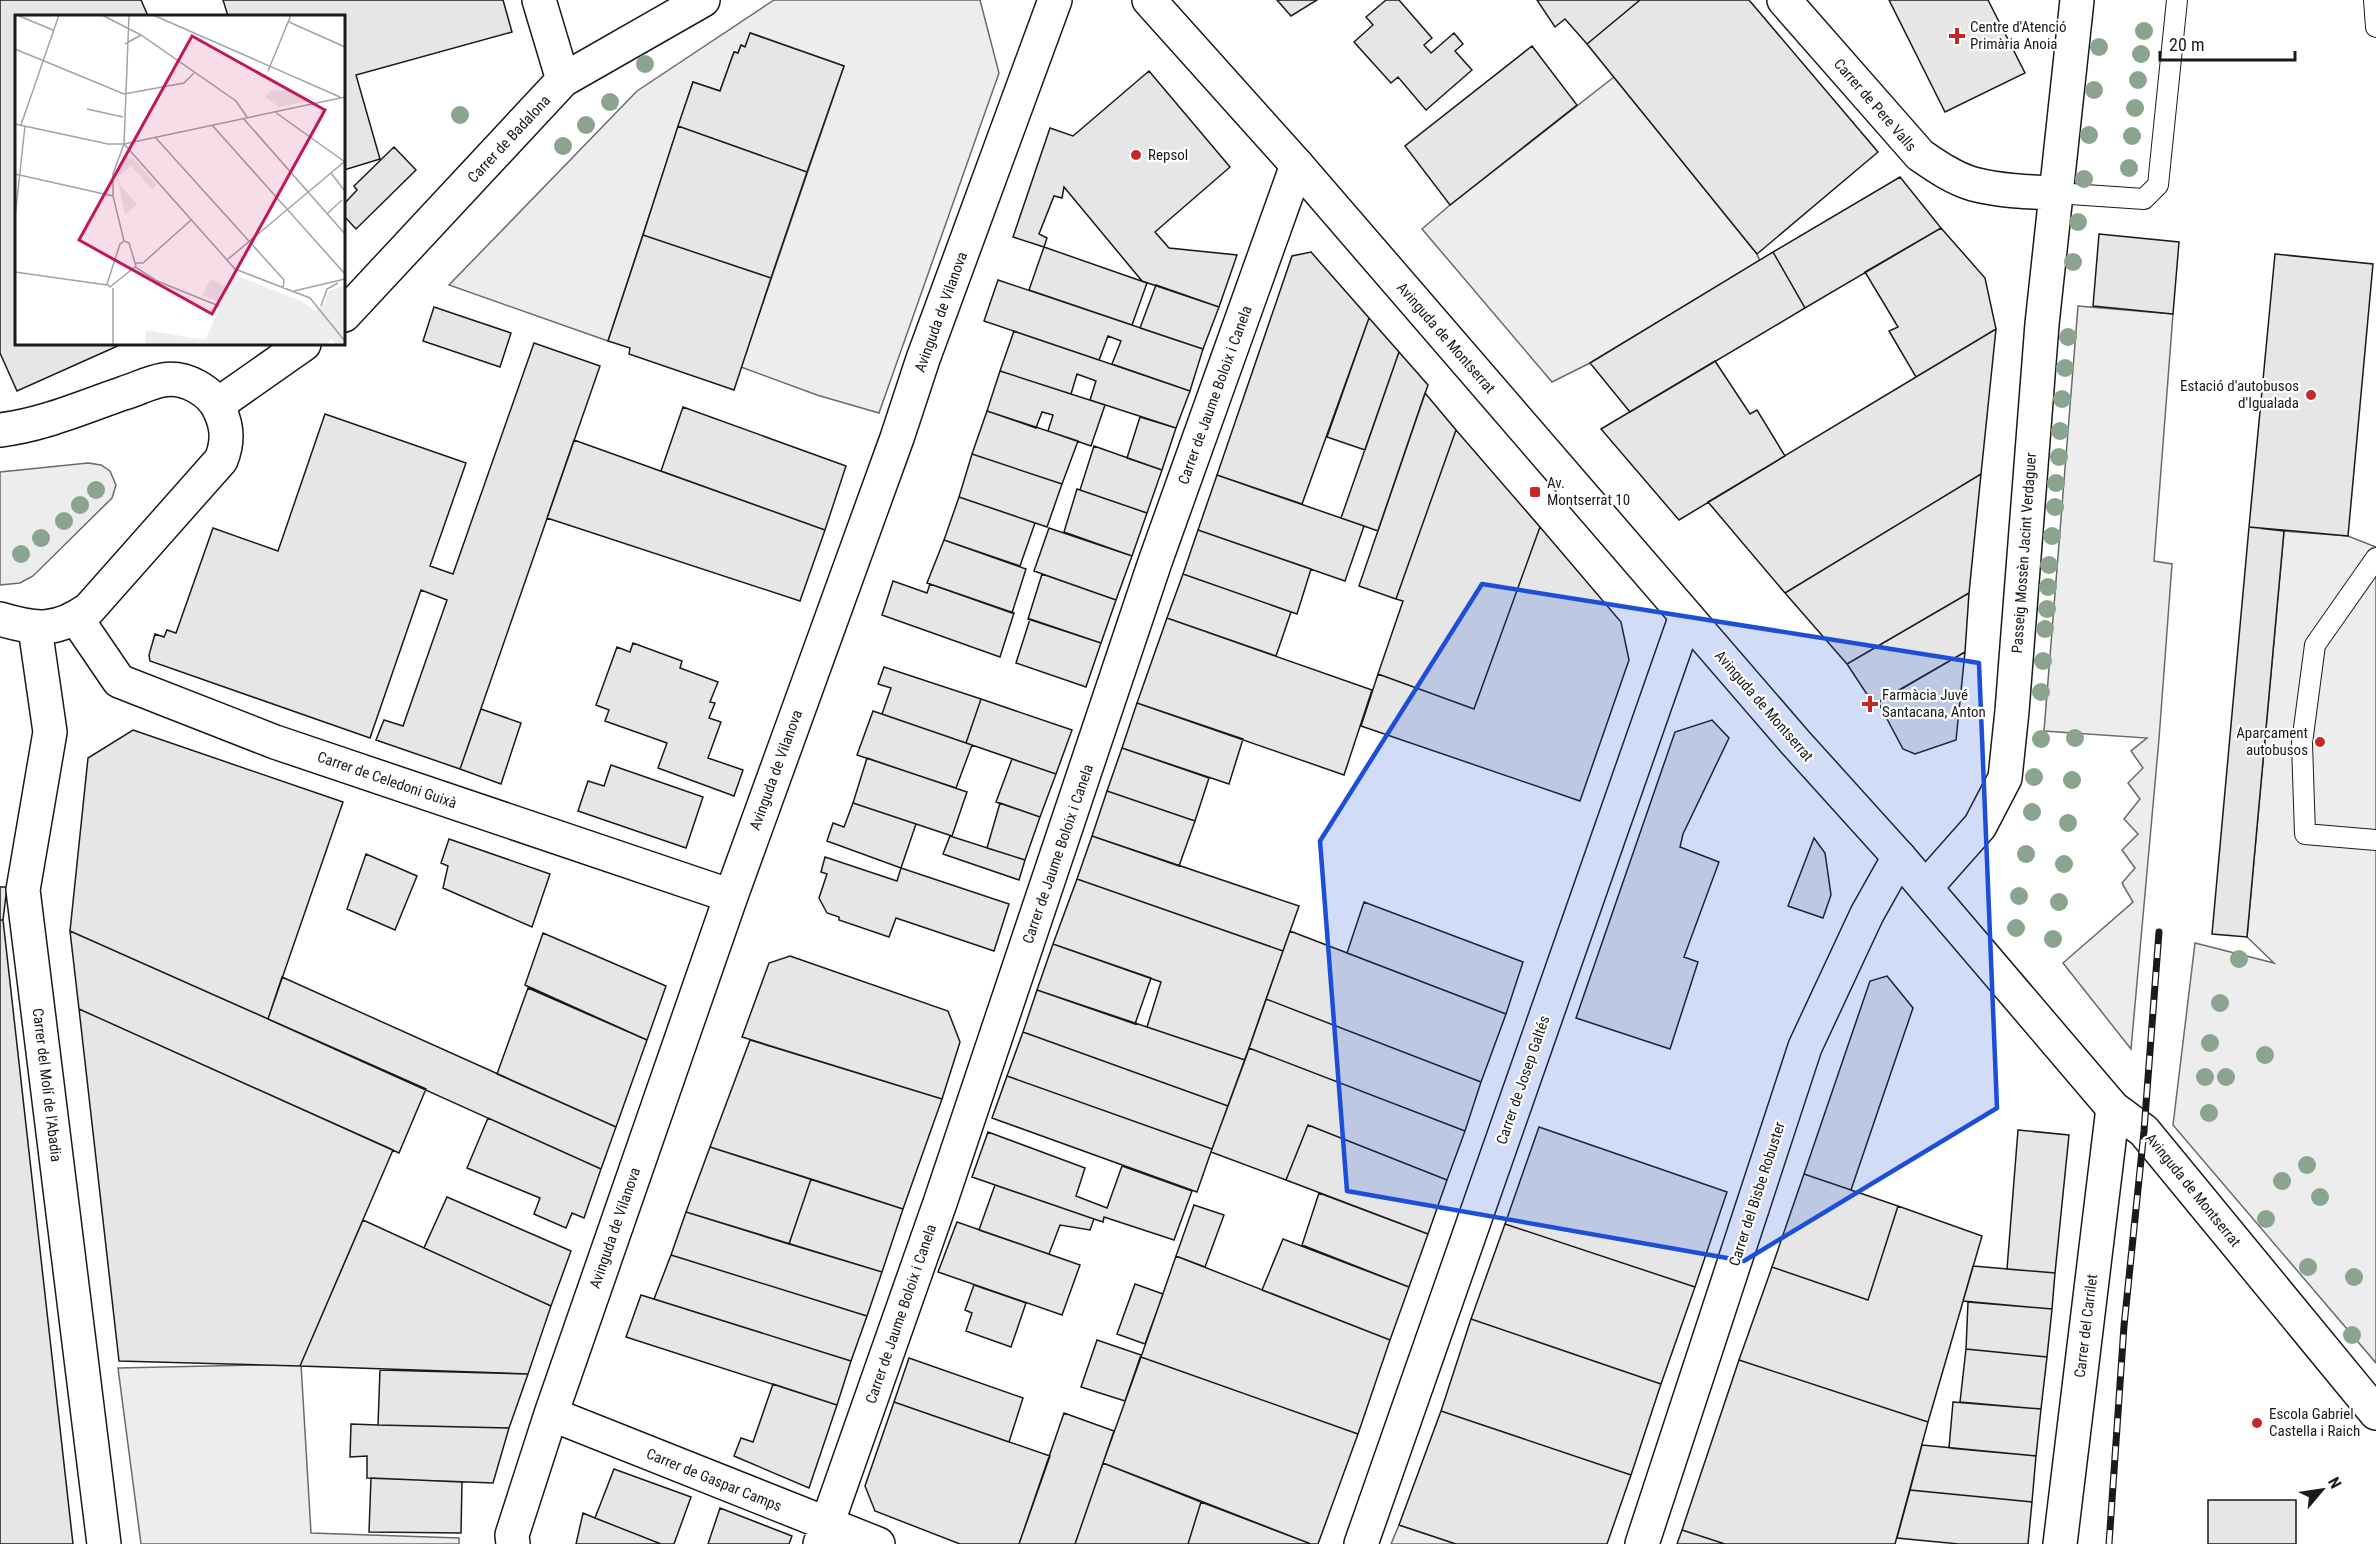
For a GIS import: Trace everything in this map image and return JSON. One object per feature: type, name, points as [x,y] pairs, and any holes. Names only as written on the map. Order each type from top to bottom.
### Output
[{"type":"street","points":[[539,0],[563,80]]},
{"type":"street","name":"Carrer de Badalona","points":[[345,314],[563,80],[703,0]]},
{"type":"street","name":"Avinguda de Vilanova","points":[[513,1544],[512,1535],[551,1414],[731,896],[897,438],[923,359],[1055,0]]},
{"type":"street","name":"Avinguda de Montserrat","points":[[1149,0],[1297,165],[1796,743],[1926,887],[2113,1108],[2144,1131],[2376,1413]]},
{"type":"street","name":"Carrer de Pere Valls","points":[[1784,0],[1920,155],[1945,172],[1972,183],[2014,191],[2056,193]]},
{"type":"street","name":"Passeig Mossèn Jacint Verdaguer","points":[[1926,887],[1980,826],[2005,778],[2042,324],[2077,0]]},
{"type":"street","name":"Carrer de Jaume Boloix i Canela","points":[[823,1534],[944,1192],[1155,562],[1297,165]]},
{"type":"street","points":[[218,405],[303,345]]},
{"type":"street","points":[[0,430],[27,427],[165,379],[191,383],[208,394],[218,405],[226,433],[226,448],[221,460],[89,609],[76,618],[48,628],[35,628],[0,619]]},
{"type":"street","name":"Carrer de Josep Galtés","points":[[1361,1544],[1686,616]]},
{"type":"street","name":"Carrer de Celedoni Guixà","points":[[76,618],[119,681],[275,742],[731,896]]},
{"type":"street","name":"Carrer del Molí de l'Abadia","points":[[35,628],[50,732],[23,890],[104,1544]]},
{"type":"street","name":"Carrer del Bisbe Robuster","points":[[1642,1544],[1805,1047],[1867,914],[1899,857]]},
{"type":"street","name":"Carrer del Carrilet","points":[[2060,1544],[2113,1108]]},
{"type":"street","name":"Carrer de Gaspar Camps","points":[[551,1414],[823,1534],[878,1544]]},
{"type":"lane","points":[[2056,193],[2144,199],[2158,185],[2177,0]]},
{"type":"lane","points":[[2374,0],[2376,27]]},
{"type":"lane","points":[[2376,558],[2315,645],[2302,743],[2305,834],[2376,840]]},
{"type":"highlighted area","points":[[1482,584],[1979,663],[1997,1108],[1744,1261],[1347,1191],[1320,841]]},
{"type":"shaded area","points":[[774,0],[980,0],[999,73],[879,413],[817,395],[741,367],[844,66],[751,33],[745,47],[741,45],[738,53],[734,52],[720,91],[693,82],[608,341],[449,285],[637,91]]},
{"type":"shaded area","points":[[1614,77],[1757,254],[1760,261],[1590,363],[1552,382],[1422,229]]},
{"type":"shaded area","points":[[2078,306],[2173,314],[2154,561],[2172,564],[2131,1049],[2063,963],[2133,902],[2122,883],[2135,868],[2122,850],[2138,834],[2124,819],[2140,799],[2128,783],[2143,768],[2131,751],[2147,738],[2044,731]]},
{"type":"shaded area","points":[[88,463],[101,465],[110,471],[116,485],[112,498],[33,576],[20,583],[0,585],[0,472]]},
{"type":"shaded area","points":[[2284,531],[2348,536],[2376,547],[2376,1363],[2173,1125],[2195,943],[2274,963],[2247,937]]},
{"type":"shaded area","points":[[301,1364],[311,1533],[459,1538],[459,1544],[141,1544],[118,1368]]},
{"type":"shaded area","points":[[1399,1525],[1456,1544],[1391,1544]]},
{"type":"building","points":[[0,0],[141,0],[148,15],[15,15],[15,345],[120,345],[17,391],[0,353]]},
{"type":"building","points":[[223,0],[503,0],[512,32],[356,75],[380,159],[345,170],[345,15],[228,15]]},
{"type":"building","points":[[1277,0],[1317,0],[1291,16]]},
{"type":"building","points":[[1386,0],[1399,0],[1432,38],[1424,45],[1431,53],[1454,33],[1463,44],[1455,51],[1472,70],[1426,110],[1398,77],[1391,83],[1354,42],[1373,25],[1366,17]]},
{"type":"building","points":[[1537,0],[1640,0],[1587,44],[1565,19],[1555,27]]},
{"type":"building","points":[[1640,0],[1749,0],[1878,152],[1757,254],[1587,44]]},
{"type":"building","name":"Centre d'Atenció Primària Anoia","points":[[1889,0],[1988,0],[2025,73],[1945,112]]},
{"type":"building","points":[[750,33],[844,66],[807,172],[678,126],[693,82],[720,91],[734,52],[738,53],[741,45],[745,47]]},
{"type":"building","points":[[1532,46],[1577,105],[1450,205],[1405,146]]},
{"type":"building","points":[[1149,71],[1230,167],[1155,232],[1169,248],[1237,255],[1219,307],[1142,281],[1064,187],[1062,198],[1054,196],[1039,234],[1047,238],[1044,247],[1013,237],[1050,128],[1073,136]]},
{"type":"building","points":[[678,126],[807,172],[771,278],[643,235]]},
{"type":"building","points":[[394,147],[416,170],[356,229],[345,217],[345,203],[357,190],[354,186]]},
{"type":"building","points":[[1900,177],[1941,228],[1805,308],[1773,252]]},
{"type":"building","points":[[1941,228],[1985,278],[1996,329],[1916,377],[1889,331],[1898,327],[1865,272]]},
{"type":"building","points":[[2099,234],[2179,242],[2173,314],[2093,306]]},
{"type":"building","points":[[643,235],[771,278],[734,390],[629,354],[630,348],[608,341]]},
{"type":"building","points":[[1044,247],[1147,283],[1132,325],[1029,290]]},
{"type":"building","points":[[1311,252],[1369,318],[1302,504],[1217,475],[1292,256]]},
{"type":"building","points":[[1773,252],[1805,308],[1630,412],[1590,363]]},
{"type":"building","name":"Estació d'autobusos d'Igualada","points":[[2275,254],[2373,264],[2348,536],[2249,527]]},
{"type":"building","points":[[998,280],[1203,349],[1190,391],[1112,364],[1121,341],[1108,336],[1099,360],[984,321]]},
{"type":"building","points":[[1156,285],[1219,307],[1203,349],[1140,328]]},
{"type":"building","points":[[434,307],[511,333],[500,367],[423,341]]},
{"type":"building","points":[[1369,318],[1399,352],[1365,450],[1327,437]]},
{"type":"building","points":[[1996,329],[1981,474],[1785,593],[1708,502]]},
{"type":"building","points":[[1014,331],[1190,391],[1176,428],[1090,400],[1096,381],[1077,374],[1071,394],[1000,371]]},
{"type":"building","points":[[534,343],[600,366],[460,769],[376,740],[384,720],[403,726],[447,600],[421,590],[370,738],[150,661],[149,655],[155,634],[164,637],[167,630],[176,633],[213,528],[278,551],[325,414],[466,463],[430,566],[453,574]]},
{"type":"building","points":[[1399,352],[1428,385],[1378,531],[1341,518]]},
{"type":"building","points":[[1715,361],[1750,414],[1757,410],[1785,456],[1679,520],[1601,429]]},
{"type":"building","points":[[1000,371],[1105,405],[1091,446],[1048,431],[1053,415],[1042,412],[1036,428],[987,411]]},
{"type":"building","points":[[1425,393],[1456,430],[1396,599],[1359,586]]},
{"type":"building","points":[[683,407],[846,466],[825,530],[661,471]]},
{"type":"building","points":[[987,411],[1078,441],[1062,484],[972,454]]},
{"type":"building","points":[[1140,417],[1176,428],[1162,470],[1127,458]]},
{"type":"building","points":[[1456,430],[1540,527],[1474,709],[1378,674],[1403,601],[1396,599]]},
{"type":"building","points":[[574,440],[825,530],[800,601],[547,518]]},
{"type":"building","points":[[1094,446],[1162,470],[1147,513],[1080,490]]},
{"type":"building","points":[[972,454],[1062,484],[1047,527],[959,497]]},
{"type":"building","points":[[1981,474],[1969,593],[1847,664],[1785,593]]},
{"type":"building","points":[[1217,475],[1364,526],[1345,581],[1198,530]]},
{"type":"building","points":[[1077,489],[1147,513],[1132,556],[1064,532]]},
{"type":"building","points":[[959,497],[1035,523],[1020,566],[944,540]]},
{"type":"building","points":[[1540,527],[1621,622],[1629,660],[1580,801],[1361,726],[1378,674],[1474,709]]},
{"type":"building","points":[[2249,527],[2284,531],[2247,937],[2212,934]]},
{"type":"building","points":[[1049,528],[1132,556],[1116,600],[1034,571]]},
{"type":"building","points":[[1198,530],[1311,569],[1297,614],[1183,574]]},
{"type":"building","points":[[944,540],[1026,569],[1012,613],[927,583]]},
{"type":"building","points":[[1042,574],[1116,600],[1101,643],[1028,619]]},
{"type":"building","points":[[1183,574],[1291,612],[1276,656],[1167,618]]},
{"type":"building","points":[[893,581],[927,593],[930,584],[1014,613],[1000,657],[882,615]]},
{"type":"building","points":[[1969,593],[1965,652],[1874,705],[1847,664]]},
{"type":"building","points":[[1167,618],[1372,690],[1344,775],[1137,703]]},
{"type":"building","points":[[1030,619],[1101,643],[1086,687],[1016,663]]},
{"type":"building","points":[[633,643],[682,661],[680,668],[718,682],[710,702],[715,703],[709,718],[721,722],[708,758],[743,770],[734,796],[658,768],[667,743],[605,721],[609,710],[596,705],[617,647],[630,652]]},
{"type":"building","points":[[1965,652],[1956,740],[1915,754],[1903,749],[1878,702]]},
{"type":"building","points":[[884,667],[981,699],[966,743],[882,714],[891,688],[878,684]]},
{"type":"building","points":[[981,699],[1072,730],[1056,774],[966,743]]},
{"type":"building","points":[[1137,703],[1243,739],[1229,784],[1122,748]]},
{"type":"building","points":[[481,709],[521,723],[501,784],[460,769]]},
{"type":"building","points":[[873,711],[972,745],[956,788],[857,755]]},
{"type":"building","points":[[1712,720],[1729,738],[1683,834],[1680,847],[1719,862],[1684,957],[1698,962],[1670,1049],[1576,1018],[1675,732]]},
{"type":"building","points":[[133,730],[343,802],[268,1019],[70,931],[88,758]]},
{"type":"building","points":[[1122,748],[1209,778],[1195,821],[1107,791]]},
{"type":"building","points":[[867,758],[967,792],[952,836],[853,803]]},
{"type":"building","points":[[1012,759],[1056,774],[1040,817],[996,802]]},
{"type":"building","points":[[611,765],[703,797],[686,848],[578,811],[588,781],[604,786]]},
{"type":"building","points":[[1107,791],[1195,821],[1179,866],[1092,836]]},
{"type":"building","points":[[853,803],[916,824],[901,868],[827,841],[833,823],[844,827]]},
{"type":"building","points":[[1000,803],[1040,817],[1025,860],[987,848]]},
{"type":"building","points":[[950,836],[1025,860],[1019,880],[943,854]]},
{"type":"building","points":[[1092,836],[1299,906],[1283,951],[1077,879]]},
{"type":"building","points":[[1814,838],[1825,853],[1831,895],[1823,918],[1788,906]]},
{"type":"building","points":[[449,839],[550,874],[532,927],[443,888],[448,866],[441,863]]},
{"type":"building","points":[[366,854],[417,876],[395,930],[347,909]]},
{"type":"building","points":[[825,857],[897,881],[901,868],[1009,904],[994,951],[896,918],[889,937],[839,920],[839,917],[827,913],[819,898],[827,874],[821,872]]},
{"type":"building","points":[[1077,879],[1283,951],[1245,1060],[1147,1027],[1161,982],[1053,944]]},
{"type":"building","points":[[0,887],[7,887],[3,920],[0,920]]},
{"type":"building","points":[[1364,902],[1523,962],[1506,1014],[1347,953]]},
{"type":"building","points":[[0,920],[3,920],[73,1544],[0,1544]]},
{"type":"building","points":[[70,931],[426,1089],[399,1153],[79,1009]]},
{"type":"building","points":[[1290,931],[1506,1014],[1481,1082],[1266,999]]},
{"type":"building","points":[[543,933],[666,986],[647,1040],[525,985]]},
{"type":"building","points":[[1053,944],[1151,978],[1135,1024],[1037,990]]},
{"type":"building","points":[[790,956],[948,1011],[960,1042],[942,1099],[742,1037],[769,963]]},
{"type":"building","points":[[1887,976],[1913,1008],[1851,1190],[1804,1174],[1870,981]]},
{"type":"building","points":[[282,977],[616,1127],[601,1169],[268,1019]]},
{"type":"building","points":[[528,988],[647,1040],[616,1127],[497,1074]]},
{"type":"building","points":[[1037,990],[1245,1060],[1228,1106],[1023,1032]]},
{"type":"building","points":[[1266,999],[1481,1082],[1465,1131],[1249,1048]]},
{"type":"building","points":[[79,1009],[393,1150],[300,1366],[119,1361]]},
{"type":"building","points":[[1023,1032],[1228,1106],[1212,1149],[1007,1076]]},
{"type":"building","points":[[750,1040],[942,1099],[903,1209],[710,1147]]},
{"type":"building","points":[[1249,1048],[1465,1131],[1447,1180],[1308,1125],[1286,1180],[1211,1152]]},
{"type":"building","points":[[1007,1076],[1212,1149],[1197,1192],[992,1118]]},
{"type":"building","points":[[488,1118],[601,1169],[584,1218],[572,1213],[566,1228],[534,1214],[540,1198],[467,1168]]},
{"type":"building","points":[[1308,1125],[1447,1180],[1428,1234],[1286,1180]]},
{"type":"building","points":[[1539,1127],[1727,1192],[1695,1287],[1505,1224]]},
{"type":"building","points":[[2018,1130],[2069,1135],[2055,1273],[2007,1269]]},
{"type":"building","points":[[988,1132],[1085,1168],[1076,1196],[1107,1208],[1122,1166],[1192,1191],[1174,1240],[1104,1217],[1103,1222],[972,1177]]},
{"type":"building","points":[[710,1147],[811,1179],[789,1244],[686,1212]]},
{"type":"building","points":[[1804,1174],[1898,1206],[1868,1300],[1772,1267]]},
{"type":"building","points":[[811,1179],[903,1209],[882,1272],[789,1244]]},
{"type":"building","points":[[995,1185],[1094,1219],[1090,1230],[1060,1225],[1049,1254],[979,1230]]},
{"type":"building","points":[[1319,1193],[1428,1234],[1409,1287],[1302,1245]]},
{"type":"building","points":[[447,1197],[571,1251],[551,1306],[424,1248]]},
{"type":"building","points":[[1194,1205],[1224,1215],[1205,1267],[1176,1256]]},
{"type":"building","points":[[1898,1206],[1982,1236],[1928,1422],[1739,1360],[1772,1267],[1868,1300]]},
{"type":"building","points":[[686,1212],[882,1272],[867,1316],[671,1255]]},
{"type":"building","points":[[363,1220],[551,1306],[528,1374],[300,1366]]},
{"type":"building","points":[[957,1222],[1080,1265],[1062,1315],[938,1272]]},
{"type":"building","points":[[1505,1224],[1695,1287],[1661,1384],[1471,1319]]},
{"type":"building","points":[[1283,1239],[1409,1287],[1390,1340],[1262,1290]]},
{"type":"building","points":[[671,1255],[867,1316],[851,1361],[654,1299]]},
{"type":"building","points":[[1176,1256],[1390,1340],[1358,1434],[1141,1357]]},
{"type":"building","points":[[1973,1266],[2055,1273],[2052,1309],[1963,1301]]},
{"type":"building","points":[[1135,1284],[1163,1294],[1145,1344],[1117,1334]]},
{"type":"building","points":[[974,1285],[1026,1303],[1011,1347],[966,1331],[972,1313],[965,1310]]},
{"type":"building","points":[[641,1295],[851,1361],[837,1405],[626,1337]]},
{"type":"building","points":[[1968,1302],[2052,1309],[2047,1357],[1966,1349]]},
{"type":"building","points":[[1471,1319],[1661,1384],[1631,1475],[1441,1411]]},
{"type":"building","points":[[1097,1340],[1141,1355],[1125,1401],[1081,1387]]},
{"type":"building","points":[[1966,1349],[2047,1357],[2041,1409],[1960,1402]]},
{"type":"building","points":[[1141,1357],[1358,1434],[1318,1544],[1311,1544],[1103,1463]]},
{"type":"building","points":[[909,1358],[1023,1398],[1009,1442],[894,1402]]},
{"type":"building","points":[[1739,1360],[1928,1422],[1895,1544],[1725,1544],[1682,1530]]},
{"type":"building","points":[[380,1370],[528,1374],[509,1428],[378,1425]]},
{"type":"building","points":[[773,1384],[837,1405],[809,1488],[734,1456],[741,1438],[753,1442]]},
{"type":"building","points":[[894,1402],[1050,1456],[1019,1544],[960,1544],[875,1511],[865,1486]]},
{"type":"building","points":[[1953,1402],[2041,1409],[2036,1456],[1949,1448]]},
{"type":"building","points":[[1441,1411],[1631,1475],[1607,1544],[1456,1544],[1399,1525]]},
{"type":"building","points":[[1064,1413],[1114,1431],[1075,1544],[1019,1544]]},
{"type":"building","points":[[351,1424],[509,1428],[493,1483],[367,1478],[367,1456],[350,1457]]},
{"type":"building","points":[[1922,1445],[2036,1456],[2032,1502],[1910,1490]]},
{"type":"building","points":[[1103,1463],[1201,1502],[1188,1544],[1075,1544]]},
{"type":"building","points":[[614,1469],[691,1497],[674,1544],[661,1544],[595,1518]]},
{"type":"building","points":[[371,1478],[462,1482],[461,1533],[369,1532]]},
{"type":"building","points":[[1910,1490],[2032,1502],[2028,1544],[1959,1544],[1897,1538]]},
{"type":"building","points":[[2208,1500],[2296,1500],[2296,1544],[2208,1544]]},
{"type":"building","points":[[1201,1502],[1311,1544],[1188,1544]]},
{"type":"building","points":[[720,1508],[792,1536],[789,1544],[708,1544]]},
{"type":"building","points":[[583,1513],[595,1518],[661,1544],[576,1544]]},
{"type":"building","points":[[1682,1530],[1725,1544],[1677,1544]]},
{"type":"railway","points":[[2109,1544],[2124,1326],[2144,1131],[2159,932]]},
{"type":"place","name":"Centre d'Atenció Primària Anoia","points":[[1957,36]]},
{"type":"place","name":"Repsol","points":[[1136,155]]},
{"type":"place","name":"Estació d'autobusos d'Igualada","points":[[2311,395]]},
{"type":"place","name":"Av. Montserrat 10","points":[[1535,492]]},
{"type":"place","name":"Farmàcia Juvé Santacana, Anton","points":[[1870,704]]},
{"type":"place","name":"Aparcament autobusos","points":[[2320,742]]},
{"type":"place","name":"Escola Gabriel Castella i Raich","points":[[2257,1423]]}]
